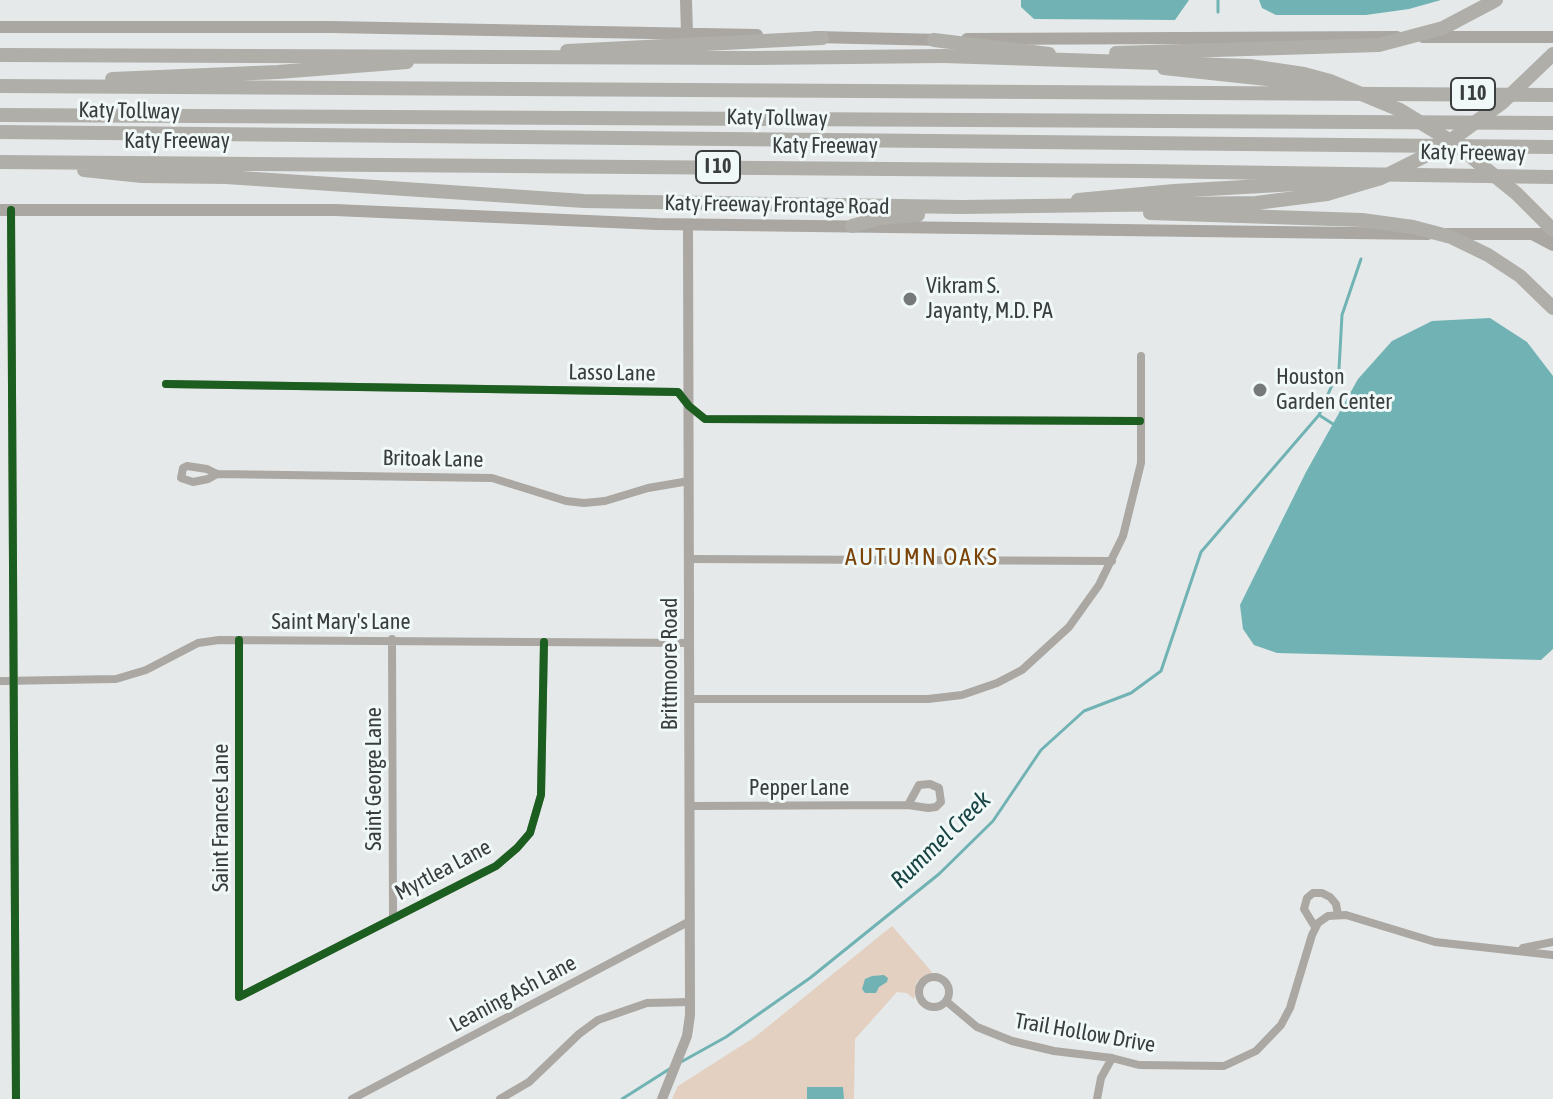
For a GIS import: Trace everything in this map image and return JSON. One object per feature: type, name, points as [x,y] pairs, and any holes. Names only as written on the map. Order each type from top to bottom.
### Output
[{"type":"highway","points":[[0,55],[740,58],[1363,47],[1405,40],[1443,28],[1496,0]]},
{"type":"highway","points":[[17,86],[148,76],[278,72],[688,43],[822,38]]},
{"type":"highway","points":[[934,40],[1218,75],[1411,94]]},
{"type":"highway","points":[[962,207],[1256,203],[1294,200],[1337,191],[1381,178],[1439,149],[1503,102],[1553,54]]},
{"type":"highway","points":[[944,56],[1250,66],[1330,81],[1391,105],[1454,143],[1517,194],[1553,232]]},
{"type":"highway","name":"I 10","points":[[0,86],[1553,95]]},
{"type":"highway","name":"Katy Tollway","points":[[0,115],[1553,123]]},
{"type":"highway","name":"Katy Tollway","points":[[0,132],[1553,147]]},
{"type":"highway","points":[[0,162],[142,176],[226,177],[532,199],[962,207],[1398,223],[1451,237],[1488,255],[1520,276],[1553,308]]},
{"type":"highway","name":"Katy Freeway","points":[[0,162],[1553,177]]},
{"type":"highway","points":[[852,226],[881,218],[1174,191],[1292,186],[1437,174]]},
{"type":"main road","points":[[686,0],[687,33]]},
{"type":"main road","points":[[0,27],[331,27],[934,40],[1549,34],[1553,47]]},
{"type":"main road","name":"Katy Freeway Frontage Road","points":[[5,210],[335,210],[688,224],[1553,232]]},
{"type":"main road","points":[[1553,219],[1531,234],[1553,245]]},
{"type":"street","points":[[5,210],[14,681],[16,1099]]},
{"type":"street","name":"Brittmoore Road","points":[[662,1099],[687,1036],[690,1002],[688,224]]},
{"type":"street","points":[[690,699],[928,699],[962,695],[1022,670],[1053,643],[1076,617],[1112,561],[1131,511],[1138,475],[1141,356]]},
{"type":"street","name":"Lasso Lane","points":[[166,384],[678,392],[705,419],[1140,421]]},
{"type":"street","name":"Britoak Lane","points":[[217,474],[492,478],[566,501],[584,503],[689,481]]},
{"type":"street","points":[[689,559],[1112,561]]},
{"type":"street","name":"Saint George Lane","points":[[392,639],[393,918]]},
{"type":"street","name":"Saint Mary's Lane","points":[[0,681],[116,679],[146,670],[198,643],[239,640],[689,643]]},
{"type":"street","name":"Saint Frances Lane","points":[[239,640],[239,997]]},
{"type":"street","name":"Myrtlea Lane","points":[[239,997],[496,866],[530,833],[541,795],[544,642]]},
{"type":"street","name":"Pepper Lane","points":[[690,806],[908,805]]},
{"type":"street","points":[[1338,915],[1336,904],[1330,897],[1313,893],[1307,898],[1304,909],[1315,927],[1322,918],[1338,915],[1435,942],[1553,955]]},
{"type":"street","name":"Leaning Ash Lane","points":[[352,1099],[690,921]]},
{"type":"street","name":"Trail Hollow Drive","points":[[946,1001],[977,1027],[1012,1041],[1054,1051],[1112,1058],[1139,1065],[1224,1066],[1256,1051],[1281,1025],[1315,927]]},
{"type":"street","points":[[1518,949],[1553,942]]},
{"type":"street","points":[[500,1099],[529,1082],[598,1020],[647,1003],[690,1002]]},
{"type":"street","points":[[1097,1099],[1101,1078],[1112,1058]]},
{"type":"shaded area","points":[[892,926],[932,972],[917,981],[914,999],[907,993],[897,992],[855,1039],[854,1099],[672,1099],[678,1086],[755,1037]]},
{"type":"water","points":[[1021,0],[1189,0],[1175,20],[1034,19],[1021,7]]},
{"type":"water","points":[[1259,0],[1441,0],[1409,9],[1366,15],[1276,15],[1262,8]]},
{"type":"water","points":[[1490,318],[1527,342],[1553,376],[1553,649],[1541,660],[1277,653],[1254,645],[1243,629],[1240,605],[1306,472],[1358,379],[1392,341],[1432,321]]},
{"type":"water","points":[[884,975],[888,978],[887,982],[876,993],[865,993],[862,989],[865,979]]},
{"type":"water","points":[[807,1087],[843,1087],[844,1099],[807,1099]]},
{"type":"waterway","name":"Rummel Creek","points":[[1218,0],[1218,12]]},
{"type":"waterway","name":"Rummel Creek","points":[[681,1062],[726,1037],[810,978],[939,874],[993,821],[1041,750],[1084,711],[1131,693],[1161,671],[1201,552],[1319,415],[1339,369],[1342,315],[1361,259]]},
{"type":"waterway","points":[[1319,415],[1333,424]]},
{"type":"waterway","name":"Rummel Creek","points":[[622,1099],[671,1068]]},
{"type":"cycle path","points":[[11,210],[16,1099]]},
{"type":"cycle path","points":[[166,384],[678,392],[705,419],[1140,421]]},
{"type":"cycle path","points":[[239,640],[239,997],[496,866],[530,833],[541,795],[544,642]]},
{"type":"place","name":"Vikram S. Jayanty, M.D. PA","points":[[910,299]]},
{"type":"place","name":"Houston Garden Center","points":[[1260,390]]},
{"type":"district","name":"AUTUMN OAKS","points":[[922,557]]}]
